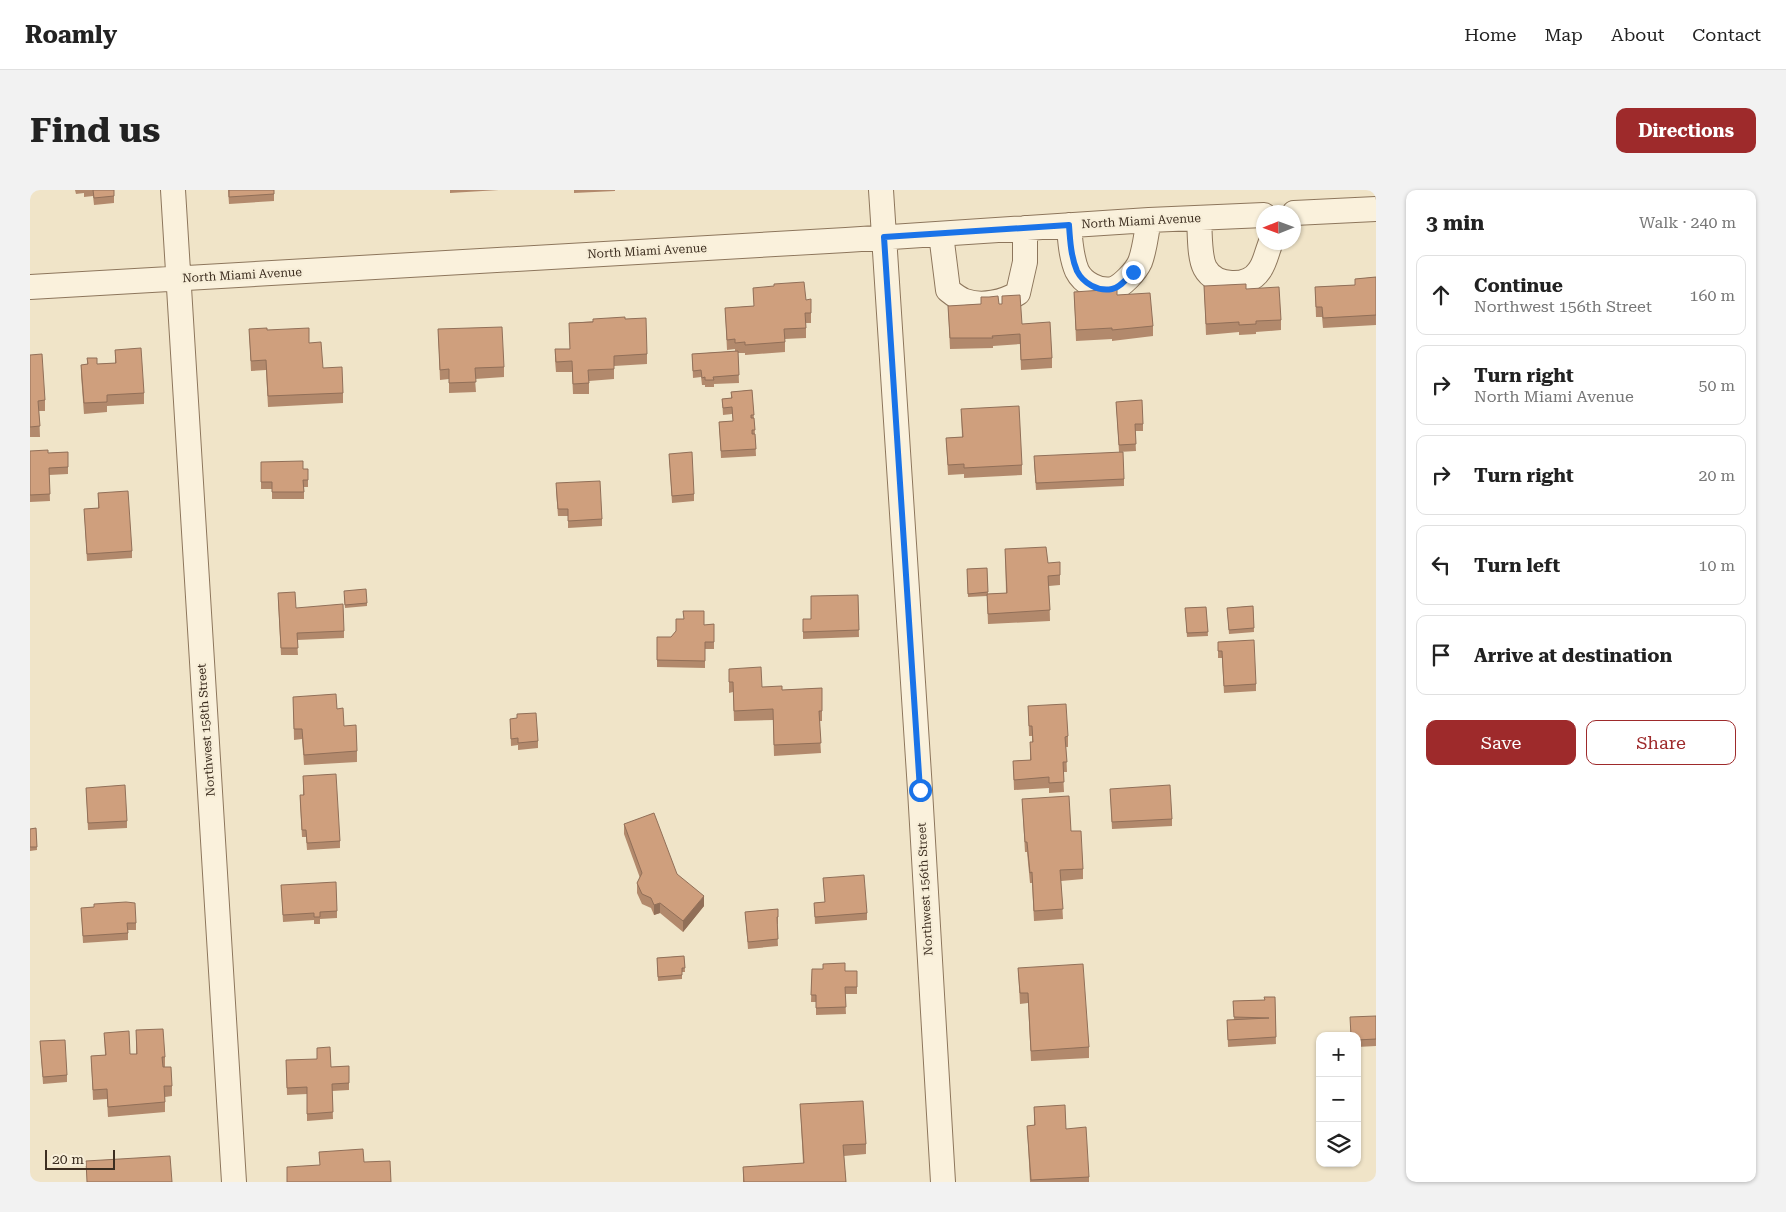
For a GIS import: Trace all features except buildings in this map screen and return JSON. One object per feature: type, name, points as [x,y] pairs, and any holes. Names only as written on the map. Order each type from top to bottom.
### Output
[{"type":"street","name":"Northwest 158th Street","points":[[173,190],[234,1182]]},
{"type":"street","name":"Northwest 156th Street","points":[[881,190],[943,1182]]},
{"type":"street","points":[[1301,214],[1376,209]]},
{"type":"street","name":"North Miami Avenue","points":[[30,287],[941,234],[1149,220],[1256,215]]},
{"type":"street","points":[[1199,218],[1204,268],[1211,276],[1231,283],[1251,280],[1260,271],[1268,250]]},
{"type":"street","points":[[1069,225],[1076,270],[1082,279],[1092,286],[1101,289],[1113,289],[1122,284],[1139,263],[1149,220]]},
{"type":"street","points":[[941,234],[948,290],[966,301],[992,302],[1003,301],[1018,293],[1024,262],[1025,228]]},
{"type":"route","points":[[920,790],[884,237],[1069,225],[1076,270],[1082,279],[1092,286],[1101,289],[1113,289],[1122,284],[1133,272]]}]
